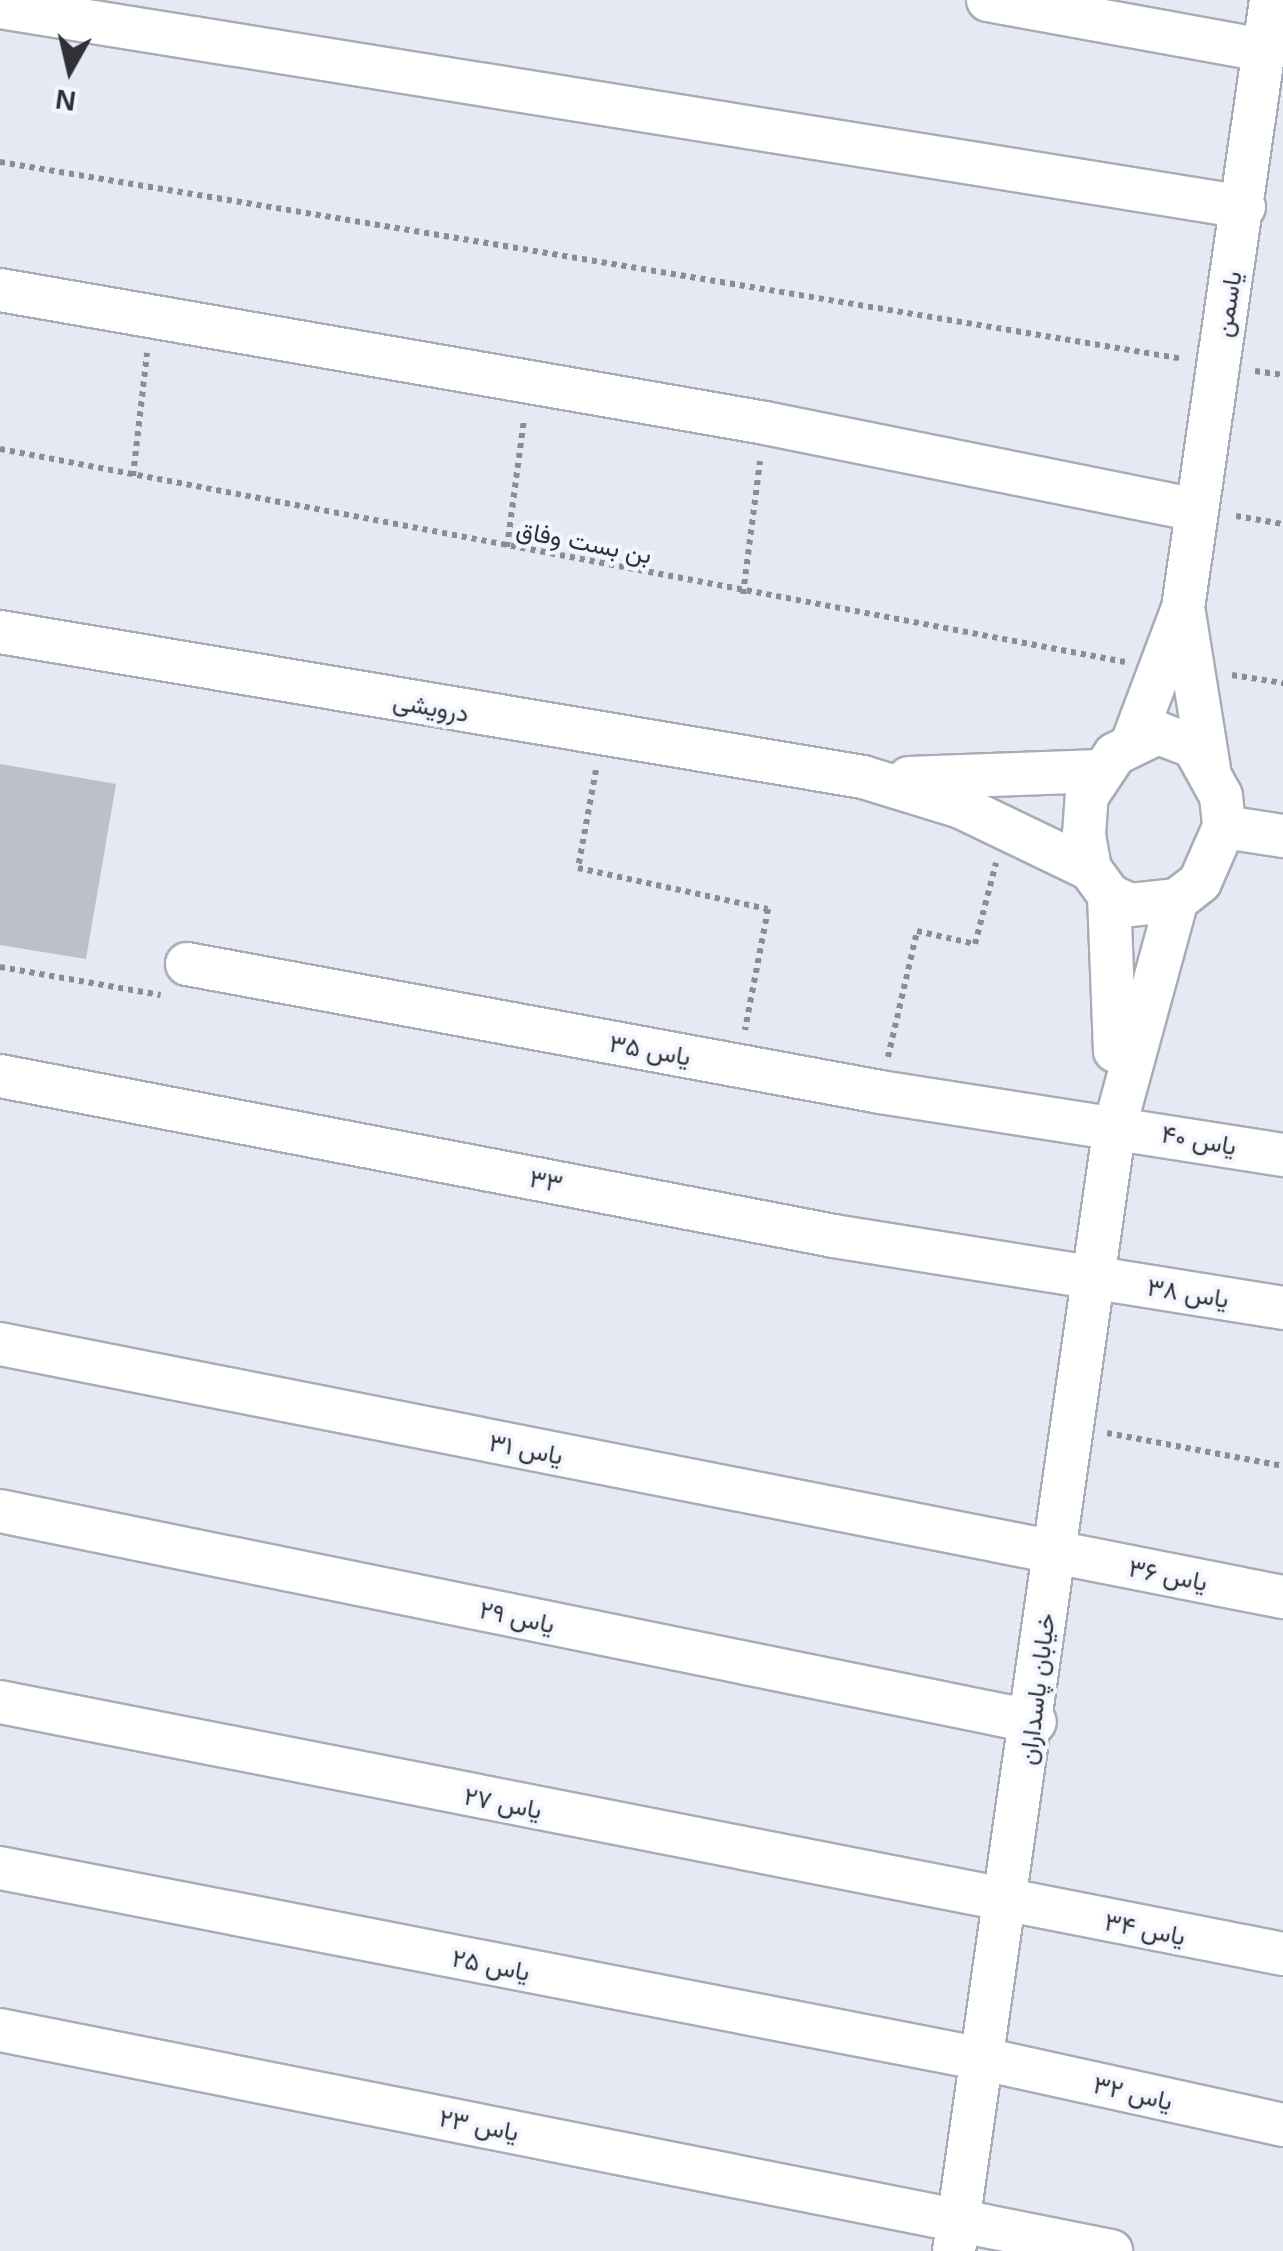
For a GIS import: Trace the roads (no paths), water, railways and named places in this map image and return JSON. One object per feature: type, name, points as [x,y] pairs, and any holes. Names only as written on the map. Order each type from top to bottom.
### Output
[{"type":"street","points":[[988,0],[1264,50]]},
{"type":"street","name":"یاسمن","points":[[1133,741],[1183,608],[1272,0]]},
{"type":"street","points":[[0,7],[1244,207]]},
{"type":"street","points":[[0,290],[765,424],[1195,510]]},
{"type":"street","name":"یاسمن","points":[[1183,608],[1209,769]]},
{"type":"street","name":"درویشی","points":[[0,632],[863,777]]},
{"type":"street","points":[[863,777],[1005,829],[1100,882],[1130,906],[1177,900],[1209,869],[1224,827],[1209,769],[1178,738],[1158,734],[1133,741],[1099,771],[1084,816],[1100,882]]},
{"type":"street","points":[[863,777],[1099,771]]},
{"type":"street","points":[[1224,827],[1283,836]]},
{"type":"street","name":"خیابان پاسداران","points":[[1100,882],[1115,1126]]},
{"type":"street","name":"خیابان پاسداران","points":[[956,2238],[1035,1722],[1053,1553],[1115,1126],[1177,900]]},
{"type":"street","name":"یاس ۳۵","points":[[187,964],[880,1092],[1115,1126]]},
{"type":"street","name":"۳۳","points":[[0,1076],[834,1236],[1094,1278]]},
{"type":"street","name":"یاس ۴۰","points":[[1115,1126],[1283,1154]]},
{"type":"street","name":"یاس ۳۸","points":[[1094,1278],[1283,1308]]},
{"type":"street","name":"یاس ۳۱","points":[[0,1344],[1053,1553]]},
{"type":"street","name":"یاس ۲۹","points":[[0,1510],[1035,1722]]},
{"type":"street","name":"یاس ۳۶","points":[[1053,1553],[1283,1597]]},
{"type":"street","name":"یاس ۲۷","points":[[0,1702],[1006,1903]]},
{"type":"street","name":"یاس ۲۵","points":[[0,1868],[983,2058]]},
{"type":"street","name":"یاس ۳۴","points":[[1006,1903],[1283,1954]]},
{"type":"street","name":"یاس ۲۳","points":[[0,2030],[956,2238],[1110,2251]]},
{"type":"street","name":"یاس ۳۲","points":[[983,2058],[1283,2124]]}]
